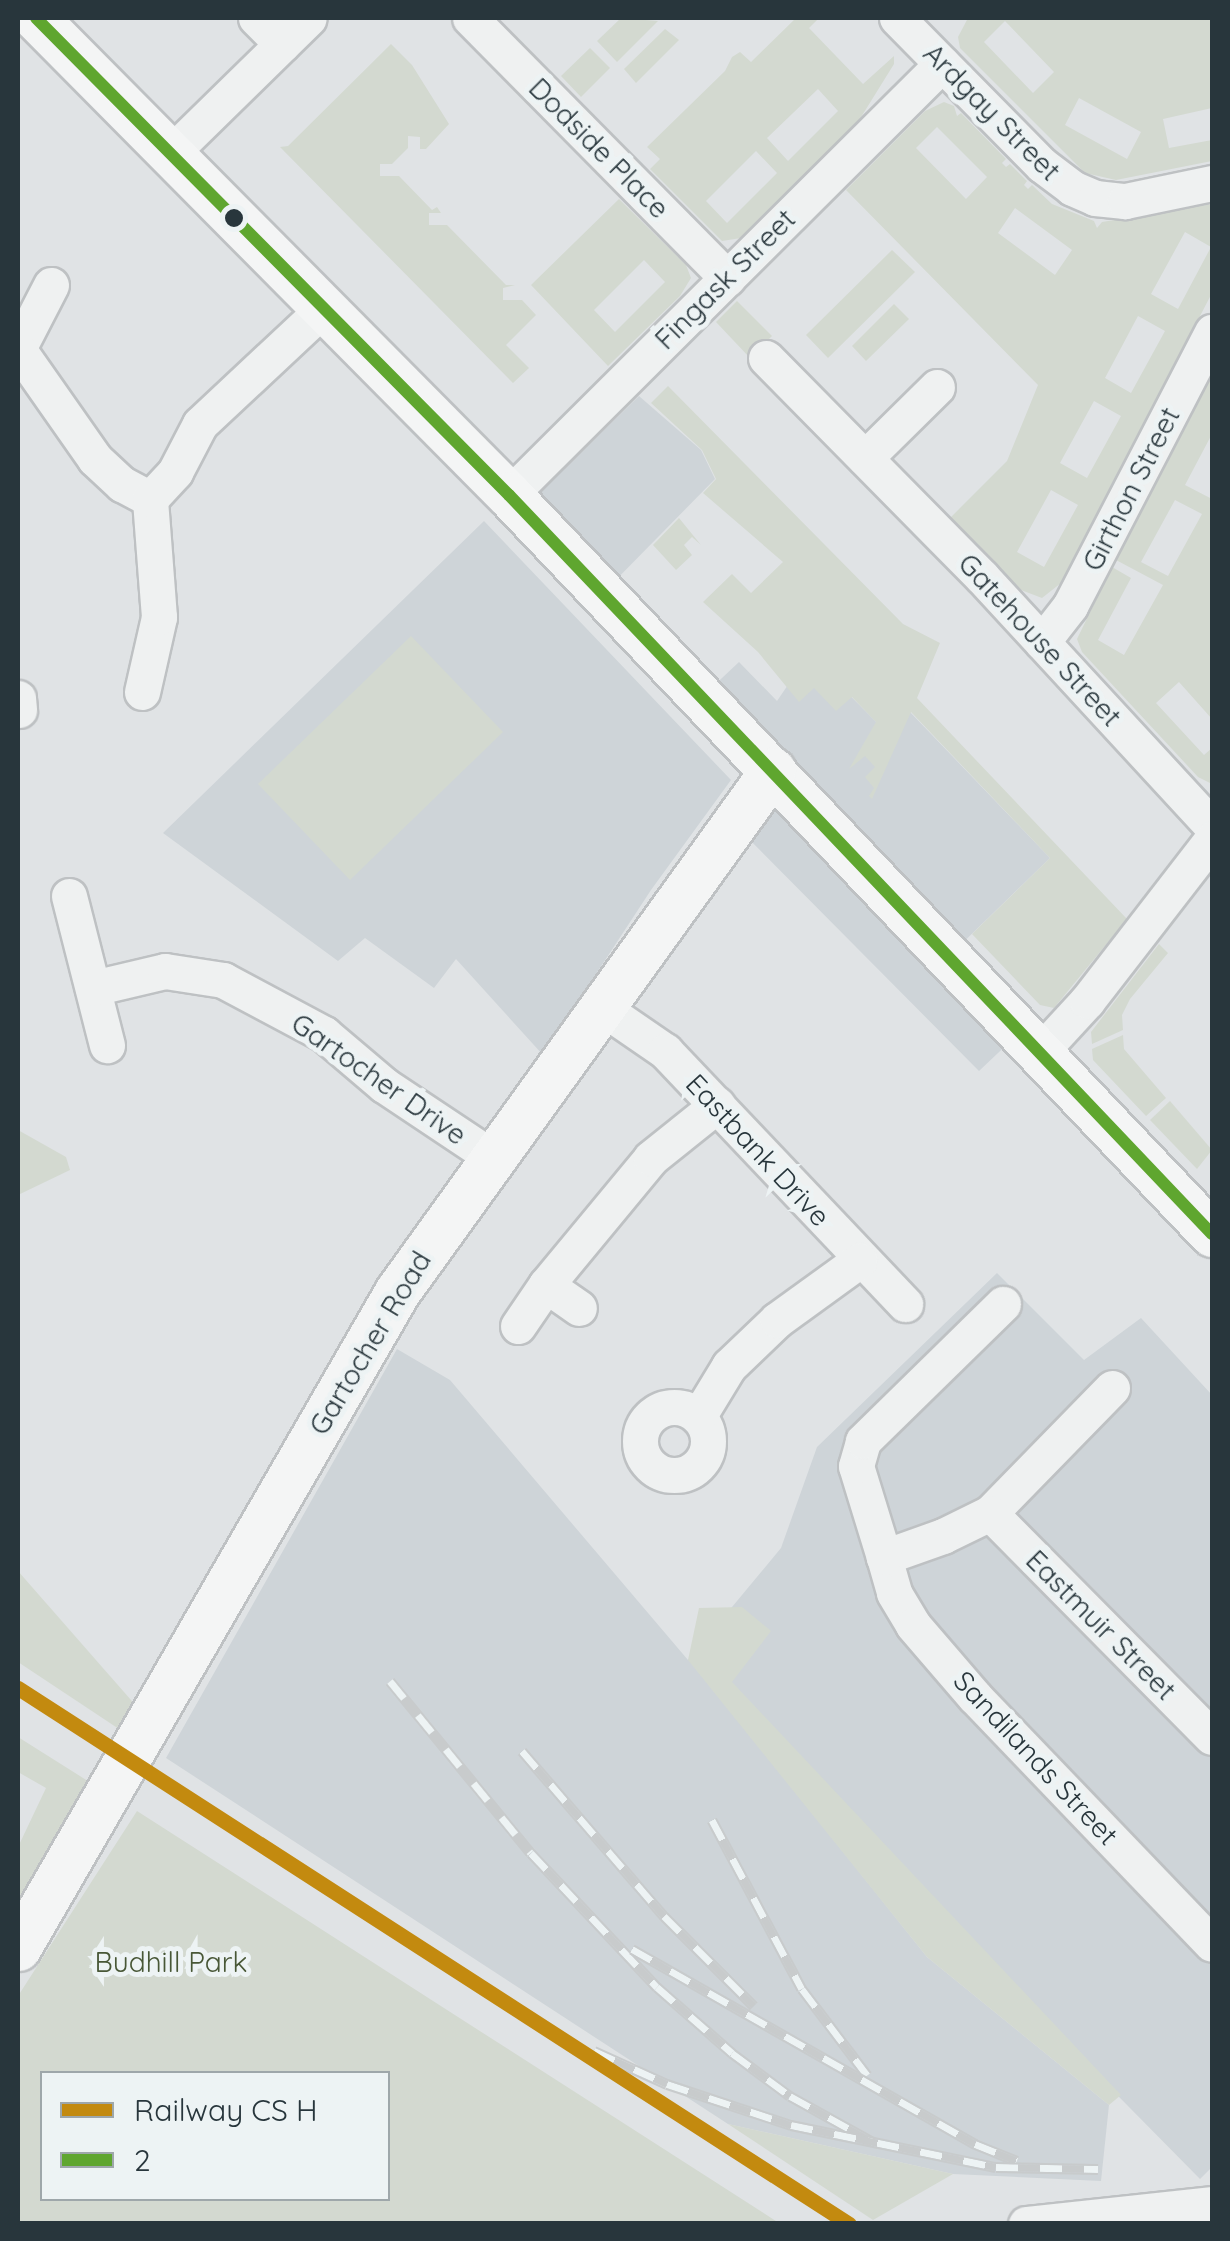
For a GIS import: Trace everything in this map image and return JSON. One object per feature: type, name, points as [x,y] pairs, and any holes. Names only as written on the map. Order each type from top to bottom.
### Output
[{"type":"main road","points":[[36,18],[773,770],[1212,1234]]},
{"type":"main road","name":"Gartocher Road","points":[[19,1941],[396,1292],[773,770]]},
{"type":"street","points":[[256,18],[282,44]]},
{"type":"street","points":[[170,154],[309,18]]},
{"type":"street","name":"Dodside Place","points":[[470,18],[727,278]]},
{"type":"street","name":"Ardgay Street","points":[[914,24],[942,64],[1048,172],[1080,192],[1125,201],[1212,183]]},
{"type":"street","name":"Fingask Street","points":[[508,496],[942,64]]},
{"type":"street","points":[[51,285],[18,349],[96,459],[122,484],[150,499]]},
{"type":"street","points":[[142,692],[159,617],[150,499],[175,472],[200,424],[322,309]]},
{"type":"street","name":"Girthon Street","points":[[1042,642],[1064,618],[1212,332]]},
{"type":"street","name":"Gatehouse Street","points":[[766,358],[1042,642],[1212,826]]},
{"type":"street","points":[[866,458],[938,387]]},
{"type":"street","points":[[1040,1052],[1118,964],[1212,839]]},
{"type":"street","points":[[69,896],[107,1046]]},
{"type":"street","name":"Gartocher Drive","points":[[94,988],[165,971],[223,980],[324,1034],[384,1085],[492,1157]]},
{"type":"street","name":"Eastbank Drive","points":[[601,1008],[665,1051],[905,1304]]},
{"type":"street","points":[[518,1326],[546,1284],[651,1158],[717,1105]]},
{"type":"street","points":[[698,1417],[729,1366],[777,1320],[860,1260]]},
{"type":"street","points":[[546,1284],[579,1308]]},
{"type":"street","name":"Sandilands Street","points":[[1003,1304],[864,1441],[856,1466],[894,1593],[913,1625],[975,1697],[1212,1944]]},
{"type":"street","points":[[884,1557],[944,1536],[990,1513],[1112,1388]]},
{"type":"street","name":"Eastmuir Street","points":[[990,1513],[1212,1737]]},
{"type":"street","points":[[1026,2224],[1212,2204]]},
{"type":"shaded area","points":[[639,396],[701,450],[715,479],[606,590],[525,507]]},
{"type":"shaded area","points":[[484,521],[731,780],[651,890],[543,1055],[456,959],[434,988],[365,938],[338,961],[163,833]]},
{"type":"shaded area","points":[[809,654],[896,742],[910,712],[1050,858],[947,958],[1017,1035],[979,1071],[742,832],[781,771],[705,694],[739,662],[777,701]]},
{"type":"shaded area","points":[[997,1273],[1084,1360],[1141,1318],[1212,1395],[1212,2167],[1200,2179],[698,1670],[927,1957],[1109,2105],[1101,2181],[953,2174],[728,2124],[166,1758],[397,1349],[450,1380],[688,1660],[781,1548],[817,1447]]},
{"type":"green space","points":[[621,18],[658,21],[617,62],[597,41]]},
{"type":"green space","points":[[796,18],[819,18],[809,28],[863,84],[894,56],[894,64],[858,122],[741,238],[722,241],[650,169],[660,159],[647,147],[725,71],[732,57],[740,52],[751,62]],"holes":[[[818,89],[838,111],[788,161],[767,138]],[[756,151],[777,173],[727,223],[706,201]]]},
{"type":"green space","points":[[968,18],[1212,18],[1212,108],[1163,119],[1169,148],[1212,140],[1212,161],[1116,180],[1085,173],[960,48],[958,37]],"holes":[[[1005,21],[1054,72],[1033,93],[984,42]],[[1079,98],[1141,132],[1127,159],[1065,125]]]},
{"type":"green space","points":[[665,29],[679,40],[636,83],[624,69]]},
{"type":"green space","points":[[391,44],[412,65],[449,124],[426,149],[420,149],[420,137],[408,136],[408,148],[392,164],[380,164],[380,176],[399,176],[432,210],[437,207],[441,213],[429,213],[429,225],[447,225],[506,285],[515,285],[503,288],[503,300],[522,300],[536,315],[506,345],[529,368],[513,383],[280,147],[288,146]]},
{"type":"green space","points":[[590,48],[610,68],[581,97],[561,76]]},
{"type":"green space","points":[[944,102],[954,106],[957,116],[961,113],[1006,159],[1002,163],[1006,167],[1010,164],[1027,181],[1024,185],[1028,189],[1032,185],[1052,204],[1094,221],[1097,228],[1102,222],[1212,204],[1212,293],[1061,583],[1042,598],[1021,590],[950,518],[1007,461],[1038,385],[846,190],[925,111]],"holes":[[[937,127],[987,177],[966,199],[916,148]],[[1015,208],[1072,250],[1055,275],[998,233]],[[1185,232],[1211,247],[1178,309],[1151,294]],[[1138,316],[1165,331],[1131,393],[1105,378]],[[1094,401],[1121,416],[1087,478],[1060,463]],[[1051,490],[1078,505],[1044,567],[1017,552]]]},
{"type":"green space","points":[[619,199],[686,265],[691,278],[680,296],[608,366],[531,285]],"holes":[[[644,260],[665,282],[615,332],[594,310]]]},
{"type":"green space","points":[[892,250],[915,272],[828,358],[806,335]]},
{"type":"green space","points":[[737,301],[772,336],[750,358],[716,322]]},
{"type":"green space","points":[[894,304],[909,319],[866,361],[852,346]]},
{"type":"green space","points":[[1212,374],[1212,434],[1185,485],[1212,499],[1212,719],[1179,682],[1156,703],[1204,755],[1212,748],[1212,784],[1198,777],[1082,652],[1077,639],[1112,567],[1131,578],[1098,640],[1124,655],[1163,585],[1116,560]],"holes":[[[1175,500],[1202,514],[1168,576],[1141,562]]]},
{"type":"green space","points":[[668,386],[903,624],[940,643],[917,698],[1127,919],[1054,1008],[1040,1005],[972,934],[1050,858],[911,712],[872,799],[869,796],[874,788],[865,777],[875,767],[865,756],[849,769],[876,722],[852,697],[836,711],[814,688],[799,702],[758,652],[703,602],[732,574],[751,593],[783,562],[703,493],[716,479],[702,450],[651,403]]},
{"type":"green space","points":[[679,518],[701,545],[692,537],[684,545],[692,555],[676,570],[653,545]]},
{"type":"green space","points":[[411,636],[503,732],[350,880],[258,784]]},
{"type":"green space","points":[[1159,944],[1168,953],[1130,999],[1122,1015],[1123,1030],[1092,1044],[1091,1032]]},
{"type":"green space","points":[[1123,1035],[1124,1049],[1166,1098],[1146,1116],[1093,1060],[1092,1049]]},
{"type":"green space","points":[[1170,1101],[1212,1150],[1197,1169],[1150,1120]]},
{"type":"green space","points":[[18,1130],[66,1157],[70,1170],[18,1195]]},
{"type":"green space","points":[[18,1571],[138,1708],[125,1733],[18,1662]]},
{"type":"green space","points":[[742,1607],[771,1631],[732,1682],[1121,2095],[1109,2105],[927,1957],[688,1660],[699,1608]]},
{"type":"green space","points":[[18,1737],[91,1783],[33,1893],[18,1899],[18,1847],[46,1788],[18,1772]]},
{"type":"green space","name":"Budhill Park","points":[[137,1811],[779,2223],[18,2223],[18,1996]]},
{"type":"green space","points":[[728,2124],[953,2174],[873,2220]]},
{"type":"railway","points":[[390,1681],[531,1853],[657,1987],[732,2053],[790,2096],[873,2142]]},
{"type":"railway","points":[[522,1751],[664,1916],[754,2006]]},
{"type":"railway","points":[[712,1820],[802,1989],[867,2075]]},
{"type":"railway","points":[[632,1949],[975,2144],[1017,2161]]},
{"type":"railway","points":[[594,2051],[667,2084],[791,2125],[996,2167],[1098,2169]]},
{"type":"transit line","name":"2","points":[[36,18],[509,495],[1212,1234]]},
{"type":"transit line","points":[[18,1688],[849,2224]]}]
